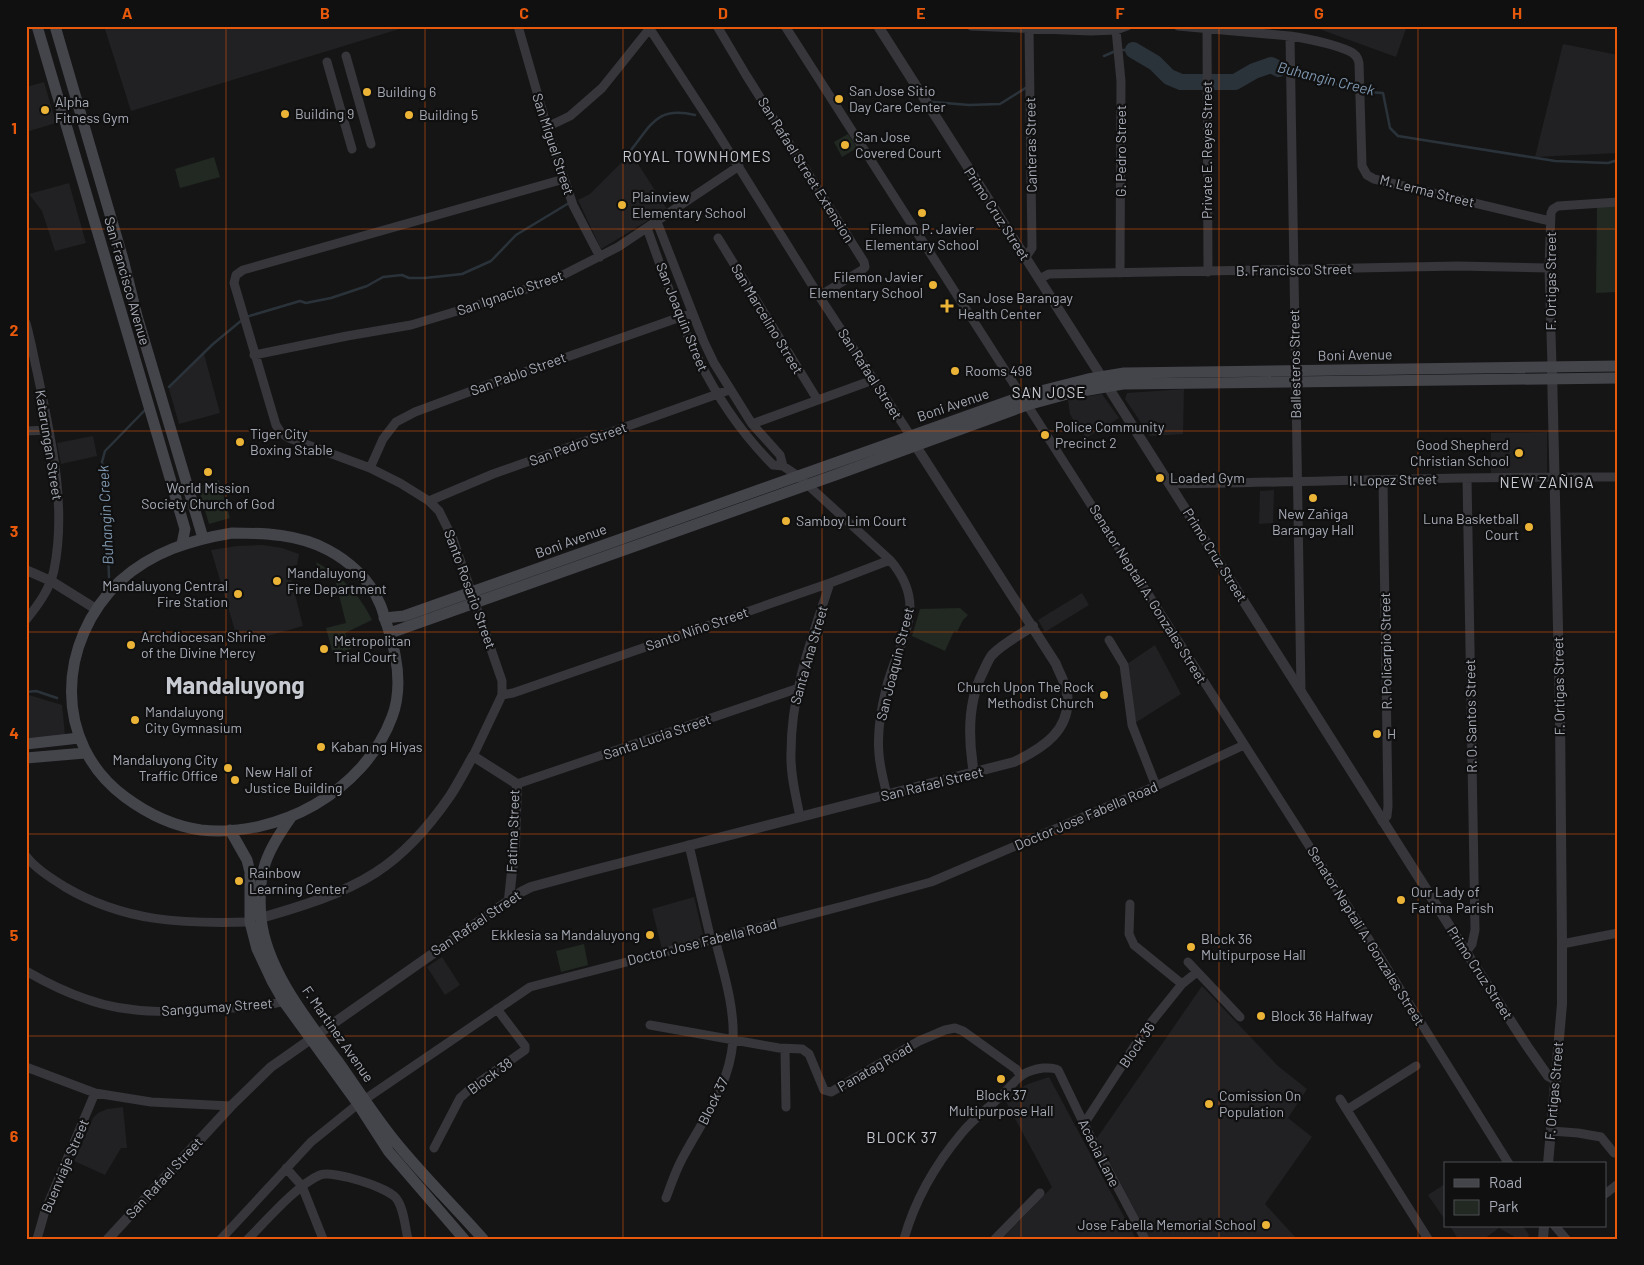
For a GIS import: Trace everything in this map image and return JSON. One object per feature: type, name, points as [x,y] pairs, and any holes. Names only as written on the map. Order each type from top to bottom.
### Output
[{"type":"main road","name":"San Francisco Avenue","points":[[37,26],[185,529],[182,544]]},
{"type":"main road","name":"San Francisco Avenue","points":[[55,26],[123,259],[137,316],[203,538]]},
{"type":"main road","name":"Boni Avenue","points":[[1024,401],[1124,384],[1295,377],[1552,372],[1618,366]]},
{"type":"main road","name":"Boni Avenue","points":[[1552,372],[1618,378]]},
{"type":"main road","name":"Boni Avenue","points":[[384,618],[404,616],[798,476],[913,440],[1024,401],[1060,385],[1124,373],[1295,377]]},
{"type":"main road","name":"Boni Avenue","points":[[390,633],[476,604],[807,484],[913,440]]},
{"type":"main road","points":[[232,533],[258,533],[286,536],[328,549],[359,573],[370,587],[379,602],[395,646],[398,682],[393,716],[366,762],[341,787],[310,807],[292,816],[259,827],[203,830],[168,822],[149,813],[110,786],[85,753],[73,720],[74,669],[80,640],[96,609],[121,580],[140,566],[182,544],[203,538],[232,533]]},
{"type":"main road","points":[[26,744],[79,738]]},
{"type":"main road","points":[[26,758],[85,753]]},
{"type":"main road","name":"F. Martinez Avenue","points":[[256,920],[263,866],[272,846],[292,816]]},
{"type":"main road","name":"F. Martinez Avenue","points":[[230,830],[247,860],[256,920],[289,1000],[362,1101],[400,1147],[483,1239]]},
{"type":"main road","name":"F. Martinez Avenue","points":[[362,1101],[389,1152],[464,1239]]},
{"type":"street","name":"San Miguel Street","points":[[518,26],[547,127],[571,201],[600,258]]},
{"type":"street","name":"San Rafael Street Extension","points":[[717,26],[864,262],[865,267],[862,270],[819,296]]},
{"type":"street","name":"Senator Neptali A. Gonzales Street","points":[[785,26],[1375,949],[1508,1162]]},
{"type":"street","name":"Primo Cruz Street","points":[[878,26],[1466,952],[1548,1076],[1556,1080]]},
{"type":"street","points":[[971,26],[1116,30],[1127,26]]},
{"type":"street","name":"M. Lerma Street","points":[[1178,26],[1290,36],[1351,51],[1358,58],[1359,62],[1362,166],[1367,175],[1374,179],[1550,221]]},
{"type":"street","points":[[547,127],[570,116],[602,88],[649,27]]},
{"type":"street","name":"San Rafael Street","points":[[108,1239],[231,1106],[271,1067],[509,899],[531,886],[1014,762],[1043,746],[1057,734],[1064,720],[1067,708],[1067,692],[1056,664],[819,296],[739,166],[649,27]]},
{"type":"street","name":"Private E. Reyes Street","points":[[1207,28],[1208,272]]},
{"type":"street","name":"Canteras Street","points":[[1025,258],[1032,248],[1029,29]]},
{"type":"street","name":"G. Pedro Street","points":[[1116,30],[1121,81],[1120,273]]},
{"type":"street","name":"Ballesteros Street","points":[[1290,36],[1301,691]]},
{"type":"street","points":[[346,56],[371,144]]},
{"type":"street","points":[[327,62],[352,149]]},
{"type":"street","name":"San Ignacio Street","points":[[254,355],[411,325],[543,284],[600,258],[739,166]]},
{"type":"street","name":"Santo Rosario Street","points":[[502,695],[502,681],[498,666],[446,523],[439,511],[429,501],[400,483],[370,468],[288,438],[281,433],[276,425],[254,355],[234,283],[236,275],[244,270],[564,180]]},
{"type":"street","name":"F. Ortigas Street","points":[[1548,1162],[1562,1004],[1560,713],[1553,476],[1549,268],[1550,221],[1553,209],[1558,206],[1618,202]]},
{"type":"street","name":"San Joaquin Street","points":[[657,222],[704,342],[729,390],[752,424],[780,455],[783,466]]},
{"type":"street","name":"San Joaquin Street","points":[[647,228],[679,317],[701,368],[716,395],[754,446],[772,465],[783,466],[807,484],[890,560],[900,571],[908,587],[911,608],[906,630],[886,688],[879,732],[879,754],[887,796]]},
{"type":"street","name":"San Marcelino Street","points":[[718,238],[817,400]]},
{"type":"street","name":"B. Francisco Street","points":[[1039,279],[1049,274],[1458,266],[1549,268]]},
{"type":"street","name":"San Pablo Street","points":[[370,468],[383,439],[396,422],[415,412],[692,313]]},
{"type":"street","name":"Katarungan Street","points":[[26,324],[49,430],[57,481],[58,506],[54,569],[41,600],[26,620]]},
{"type":"street","points":[[752,424],[873,380]]},
{"type":"street","name":"San Pedro Street","points":[[429,501],[493,474],[729,390]]},
{"type":"street","points":[[26,430],[49,430]]},
{"type":"street","name":"I. Lopez Street","points":[[1169,484],[1553,476],[1618,477]]},
{"type":"street","name":"R. O. Santos Street","points":[[1466,478],[1475,930],[1472,944],[1466,952]]},
{"type":"street","name":"R. Policarpio Street","points":[[1382,821],[1387,816],[1388,806],[1383,480]]},
{"type":"street","name":"Santo Niño Street","points":[[502,695],[513,693],[830,583],[890,560]]},
{"type":"street","points":[[26,570],[50,581],[96,609]]},
{"type":"street","name":"Santa Ana Street","points":[[800,817],[790,755],[792,720],[796,690],[830,583]]},
{"type":"street","points":[[974,773],[970,749],[970,730],[972,702],[978,681],[993,655],[1033,626]]},
{"type":"street","points":[[1109,640],[1124,665],[1132,725],[1156,786]]},
{"type":"street","name":"Santa Lucia Street","points":[[517,784],[796,690]]},
{"type":"street","points":[[28,860],[50,878],[83,898],[121,912],[156,919],[208,923],[256,920],[332,894],[359,882],[389,863],[433,820],[451,794],[472,756],[502,695]]},
{"type":"street","name":"Doctor Jose Fabella Road","points":[[221,1239],[310,1142],[362,1101],[530,987],[931,882],[1156,786],[1244,745]]},
{"type":"street","name":"Fatima Street","points":[[472,756],[517,784],[515,844],[509,899]]},
{"type":"street","name":"Block 37","points":[[666,1198],[674,1174],[724,1082],[733,1040],[727,985],[713,940],[689,845]]},
{"type":"street","points":[[1130,904],[1129,934],[1134,945],[1182,984]]},
{"type":"street","points":[[1562,944],[1618,933]]},
{"type":"street","points":[[1188,962],[1240,1017]]},
{"type":"street","name":"Sanggumay Street","points":[[26,972],[86,1000],[138,1010],[174,1012],[209,1010],[289,1000]]},
{"type":"street","name":"Block 36","points":[[1084,1124],[1146,1030],[1182,984],[1197,972]]},
{"type":"street","name":"Block 38","points":[[434,1148],[460,1098],[524,1050],[525,1046],[497,1009]]},
{"type":"street","name":"Panatag Road","points":[[650,1025],[806,1051],[824,1090],[831,1092],[919,1041],[945,1030],[955,1028],[963,1031],[1016,1070],[1020,1075]]},
{"type":"street","points":[[785,1049],[786,1107]]},
{"type":"street","points":[[1348,1109],[1416,1066]]},
{"type":"street","points":[[26,1067],[95,1094],[151,1102],[231,1106]]},
{"type":"street","name":"Acacia Lane","points":[[1020,1075],[1034,1069],[1054,1068],[1058,1070],[1144,1239]]},
{"type":"street","points":[[904,1239],[918,1202],[940,1161],[962,1133],[1020,1075]]},
{"type":"street","name":"Buenviaje Street","points":[[37,1239],[45,1211],[95,1094]]},
{"type":"street","points":[[1340,1099],[1428,1239]]},
{"type":"street","points":[[1551,1131],[1600,1137],[1617,1154]]},
{"type":"street","points":[[286,1168],[302,1186],[323,1239]]},
{"type":"street","points":[[248,1239],[302,1186],[324,1174],[348,1177],[376,1186],[392,1194],[399,1203],[408,1239]]},
{"type":"street","points":[[1606,1193],[1618,1184]]},
{"type":"street","points":[[995,1239],[1040,1193]]},
{"type":"street","points":[[1557,1228],[1566,1239]]},
{"type":"shaded area","points":[[104,26],[409,26],[131,111]]},
{"type":"shaded area","points":[[1311,26],[1407,26],[1396,57]]},
{"type":"shaded area","points":[[1563,44],[1618,55],[1618,153],[1535,157]]},
{"type":"shaded area","points":[[44,82],[56,123],[26,132],[26,87]]},
{"type":"shaded area","name":"Plainview Elementary School","points":[[631,153],[667,209],[601,249],[578,200],[590,194]]},
{"type":"shaded area","points":[[69,183],[86,243],[55,251],[42,211],[29,194]]},
{"type":"shaded area","points":[[204,354],[220,413],[179,424],[169,389]]},
{"type":"shaded area","points":[[1184,389],[1183,434],[1150,436],[1125,399],[1127,393]]},
{"type":"shaded area","points":[[1102,394],[1119,418],[1086,438],[1080,428],[1078,429],[1070,414],[1068,400]]},
{"type":"shaded area","name":"Good Shepherd Christian School","points":[[1547,432],[1547,474],[1491,475],[1491,433]]},
{"type":"shaded area","points":[[93,436],[97,456],[61,464],[57,443]]},
{"type":"shaded area","points":[[1274,490],[1273,523],[1259,524],[1260,491]]},
{"type":"shaded area","points":[[263,545],[282,548],[299,554],[297,565],[288,567],[303,626],[239,644],[211,550]]},
{"type":"shaded area","points":[[1082,593],[1089,605],[1045,632],[1038,620]]},
{"type":"shaded area","points":[[1155,645],[1181,694],[1135,723],[1127,664]]},
{"type":"shaded area","points":[[26,695],[62,705],[65,735],[26,741]]},
{"type":"shaded area","points":[[694,897],[704,939],[662,949],[652,909]]},
{"type":"shaded area","points":[[442,957],[460,985],[445,995],[427,967]]},
{"type":"shaded area","name":"Comission On Population","points":[[1202,986],[1278,1066],[1307,1089],[1288,1118],[1312,1137],[1265,1204],[1297,1239],[1150,1239],[1097,1138]]},
{"type":"shaded area","points":[[1049,1077],[1136,1239],[1002,1239],[1052,1187],[1004,1098],[1028,1084]]},
{"type":"shaded area","points":[[123,1107],[127,1148],[121,1148],[105,1175],[74,1161],[93,1118],[98,1113],[107,1109]]},
{"type":"shaded area","points":[[1444,1185],[1444,1219],[1428,1195]]},
{"type":"shaded area","points":[[1451,1228],[1499,1228],[1484,1239],[1458,1239]]},
{"type":"shaded area","points":[[1499,1228],[1524,1228],[1529,1235],[1527,1239],[1518,1239]]},
{"type":"green space","name":"San Jose Covered Court","points":[[848,134],[857,148],[842,157],[834,142]]},
{"type":"green space","points":[[214,157],[220,177],[180,188],[175,169]]},
{"type":"green space","points":[[1618,205],[1618,292],[1596,293],[1597,206]]},
{"type":"green space","points":[[219,480],[230,518],[209,524],[198,487]]},
{"type":"green space","points":[[316,562],[334,574],[349,586],[372,620],[345,633],[351,649],[333,654],[326,628],[346,623],[334,575],[321,578]]},
{"type":"green space","points":[[960,608],[968,615],[957,632],[954,631],[945,651],[912,636],[920,609]]},
{"type":"green space","points":[[584,944],[588,965],[561,972],[556,951]]},
{"type":"waterway","points":[[1104,56],[1118,50],[1133,50]]},
{"type":"waterway","name":"Buhangin Creek","points":[[1133,50],[1155,63],[1169,77],[1181,82],[1235,82],[1254,71],[1271,65],[1279,69]]},
{"type":"waterway","name":"Buhangin Creek","points":[[1279,69],[1288,72]]},
{"type":"waterway","name":"Buhangin Creek","points":[[1293,73],[1323,75],[1338,85],[1366,92],[1383,93],[1390,128],[1398,136],[1555,161],[1608,163],[1618,160]]},
{"type":"waterway","name":"Buhangin Creek","points":[[933,102],[969,105],[1000,104],[1027,87]]},
{"type":"waterway","name":"Buhangin Creek","points":[[631,150],[650,125],[664,115],[672,113],[695,115]]},
{"type":"waterway","name":"Buhangin Creek","points":[[246,317],[300,301],[306,303],[331,298],[367,286],[383,277],[402,275],[409,278],[425,278],[462,274],[491,261],[516,235],[569,203]]},
{"type":"waterway","name":"Buhangin Creek","points":[[169,387],[213,344],[242,320]]},
{"type":"waterway","name":"Buhangin Creek","points":[[109,577],[106,503],[102,462],[105,451],[145,410]]},
{"type":"waterway","name":"Buhangin Creek","points":[[26,692],[36,691],[57,698]]},
{"type":"place","name":"Building 6","points":[[367,92]]},
{"type":"place","name":"San Jose Sitio Day Care Center","points":[[839,99]]},
{"type":"place","name":"Alpha Fitness Gym","points":[[45,110]]},
{"type":"place","name":"Building 9","points":[[285,114]]},
{"type":"place","name":"Building 5","points":[[409,115]]},
{"type":"place","name":"San Jose Covered Court","points":[[845,145]]},
{"type":"place","name":"Plainview Elementary School","points":[[622,205]]},
{"type":"place","name":"Filemon P. Javier Elementary School","points":[[922,213]]},
{"type":"place","name":"Filemon Javier Elementary School","points":[[933,285]]},
{"type":"place","name":"San Jose Barangay Health Center","points":[[947,306]]},
{"type":"place","name":"Rooms 498","points":[[955,371]]},
{"type":"place","name":"Police Community Precinct 2","points":[[1045,435]]},
{"type":"place","name":"Tiger City Boxing Stable","points":[[240,442]]},
{"type":"place","name":"Good Shepherd Christian School","points":[[1519,453]]},
{"type":"place","name":"World Mission Society Church of God","points":[[208,472]]},
{"type":"place","name":"Loaded Gym","points":[[1160,478]]},
{"type":"place","name":"New Zañiga Barangay Hall","points":[[1313,498]]},
{"type":"place","name":"Samboy Lim Court","points":[[786,521]]},
{"type":"place","name":"Luna Basketball Court","points":[[1529,527]]},
{"type":"place","name":"Mandaluyong Fire Department","points":[[277,581]]},
{"type":"place","name":"Mandaluyong Central Fire Station","points":[[238,594]]},
{"type":"place","name":"Archdiocesan Shrine of the Divine Mercy","points":[[131,645]]},
{"type":"place","name":"Metropolitan Trial Court","points":[[324,649]]},
{"type":"place","name":"Church Upon The Rock Methodist Church","points":[[1104,695]]},
{"type":"place","name":"Mandaluyong City Gymnasium","points":[[135,720]]},
{"type":"place","name":"H","points":[[1377,734]]},
{"type":"place","name":"Kaban ng Hiyas","points":[[321,747]]},
{"type":"place","name":"Mandaluyong City Traffic Office","points":[[228,768]]},
{"type":"place","name":"New Hall of Justice Building","points":[[235,780]]},
{"type":"place","name":"Rainbow Learning Center","points":[[239,881]]},
{"type":"place","name":"Our Lady of Fatima Parish","points":[[1401,900]]},
{"type":"place","name":"Ekklesia sa Mandaluyong","points":[[650,935]]},
{"type":"place","name":"Block 36 Multipurpose Hall","points":[[1191,947]]},
{"type":"place","name":"Block 36 Halfway","points":[[1261,1016]]},
{"type":"place","name":"Block 37 Multipurpose Hall","points":[[1001,1079]]},
{"type":"place","name":"Comission On Population","points":[[1209,1104]]},
{"type":"place","name":"Jose Fabella Memorial School","points":[[1266,1225]]},
{"type":"district","name":"ROYAL TOWNHOMES","points":[[697,157]]},
{"type":"district","name":"SAN JOSE","points":[[1049,393]]},
{"type":"district","name":"NEW ZAÑIGA","points":[[1547,483]]},
{"type":"district","name":"Mandaluyong","points":[[235,686]]},
{"type":"district","name":"BLOCK 37","points":[[902,1138]]}]
